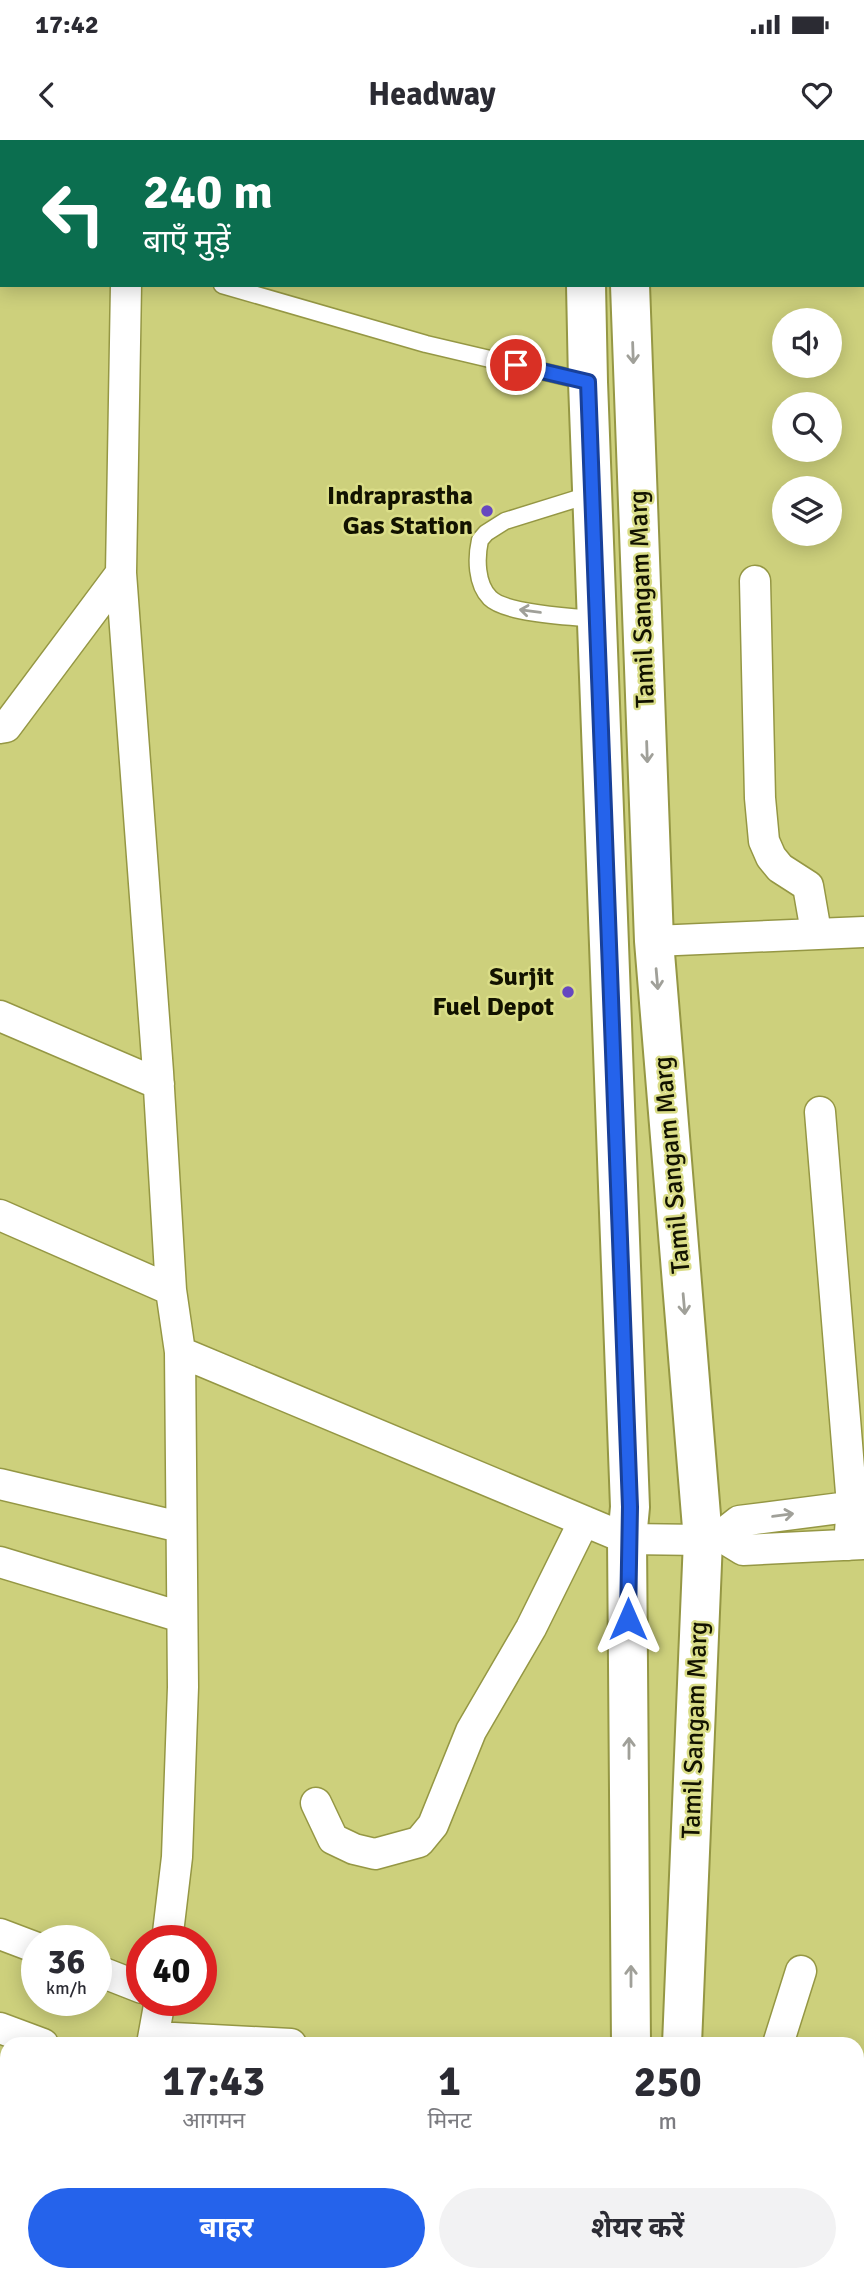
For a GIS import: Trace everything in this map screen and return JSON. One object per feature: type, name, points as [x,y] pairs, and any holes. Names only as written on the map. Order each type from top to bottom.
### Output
[{"type":"street","points":[[126,287],[121,573],[159,1084],[171,1290],[180,1352],[183,1687],[177,1857],[169,1925]]},
{"type":"street","name":"Tamil Sangam Marg","points":[[586,287],[630,1507],[631,2037]]},
{"type":"street","name":"Tamil Sangam Marg","points":[[630,287],[654,941],[712,1538],[682,2037]]},
{"type":"street","points":[[0,728],[6,727],[121,573]]},
{"type":"street","points":[[755,581],[760,798],[764,841],[771,857],[780,868],[808,886],[816,932]]},
{"type":"street","points":[[654,941],[864,932]]},
{"type":"street","points":[[1,1018],[159,1084]]},
{"type":"street","points":[[180,1352],[628,1539],[712,1538],[743,1550],[856,1544],[858,1505],[820,1112]]},
{"type":"street","points":[[0,1215],[171,1290]]},
{"type":"street","points":[[0,1484],[180,1527]]},
{"type":"street","points":[[712,1538],[739,1521],[858,1505]]},
{"type":"street","points":[[317,1802],[333,1839],[354,1849],[375,1854],[419,1842],[433,1825],[471,1731],[531,1628],[584,1521]]},
{"type":"street","points":[[0,1562],[181,1617]]},
{"type":"street","points":[[0,1934],[21,1942]]},
{"type":"street","points":[[780,2037],[801,1971]]},
{"type":"street","points":[[157,2037],[159,2016]]},
{"type":"street","points":[[0,2028],[24,2037]]},
{"type":"lane","points":[[229,287],[426,344],[588,382]]},
{"type":"lane","points":[[592,494],[495,526],[480,540],[478,562],[484,590],[491,600],[502,606],[597,620]]},
{"type":"place","name":"Indraprastha Gas Station","points":[[487,511]]},
{"type":"place","name":"Surjit Fuel Depot","points":[[568,992]]},
{"type":"route","points":[[516,365],[588,382],[630,1507],[628,1619]]}]
